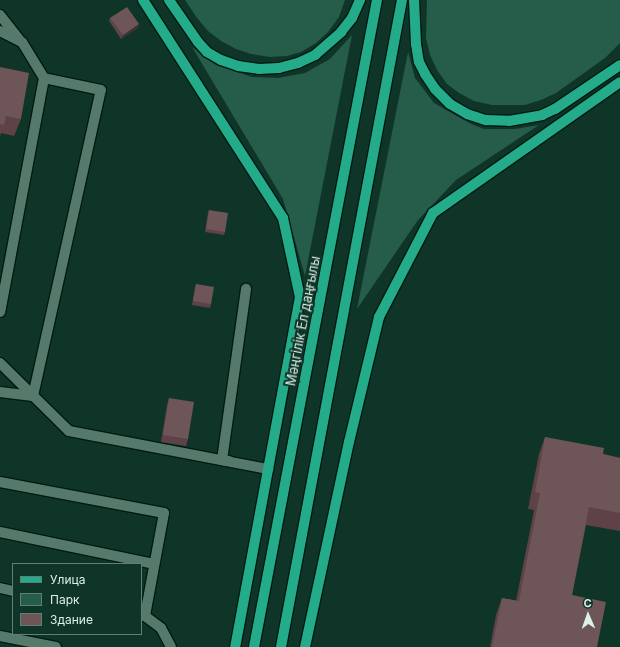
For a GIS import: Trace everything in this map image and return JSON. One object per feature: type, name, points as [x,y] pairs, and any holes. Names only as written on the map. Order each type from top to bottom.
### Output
[{"type":"main road","points":[[143,0],[283,218],[300,297],[235,647]]},
{"type":"main road","points":[[169,0],[198,42],[208,52],[221,60],[238,66],[279,68],[298,63],[315,55],[330,44],[352,18],[360,0]]},
{"type":"main road","name":"Мәңгілік Ел даңғылы","points":[[254,647],[377,0]]},
{"type":"main road","points":[[281,647],[402,0]]},
{"type":"main road","points":[[414,0],[416,44],[419,62],[425,74],[435,89],[450,104],[467,114],[486,120],[509,121],[542,115],[555,109],[620,65]]},
{"type":"main road","points":[[305,647],[348,442],[379,317],[433,213],[620,82]]},
{"type":"lane","points":[[0,15],[22,42],[44,78],[0,312]]},
{"type":"lane","points":[[0,31],[22,42]]},
{"type":"lane","points":[[33,396],[101,90],[44,78]]},
{"type":"lane","points":[[246,289],[222,460],[268,469]]},
{"type":"lane","points":[[0,363],[69,431],[268,469]]},
{"type":"lane","points":[[0,392],[33,396]]},
{"type":"lane","points":[[0,482],[164,513],[143,615],[161,628],[172,647]]},
{"type":"lane","points":[[0,532],[154,564]]},
{"type":"lane","points":[[0,588],[12,591]]},
{"type":"lane","points":[[0,636],[56,647]]},
{"type":"green space","points":[[185,0],[345,0],[339,17],[328,32],[316,43],[301,52],[287,56],[270,57],[251,54],[236,49],[221,41],[208,31]]},
{"type":"green space","points":[[427,0],[620,0],[620,43],[605,58],[556,93],[541,100],[525,105],[492,105],[474,101],[459,93],[447,84],[437,70],[430,55],[426,38]]},
{"type":"green space","points":[[352,35],[305,276],[283,199],[192,47],[216,65],[252,77],[278,78],[305,73],[330,59]]},
{"type":"green space","points":[[408,52],[415,78],[434,103],[471,124],[484,129],[515,129],[539,125],[456,180],[418,220],[357,309]]},
{"type":"building","points":[[127,7],[139,24],[123,35],[110,18]]},
{"type":"building","points":[[0,67],[29,73],[21,119],[6,116],[4,125],[0,124]]},
{"type":"building","points":[[209,210],[228,213],[225,232],[206,229]]},
{"type":"building","points":[[196,284],[214,287],[211,304],[193,301]]},
{"type":"building","points":[[169,398],[194,402],[188,439],[163,435]]},
{"type":"building","points":[[545,437],[604,448],[603,454],[620,458],[620,513],[589,507],[572,595],[606,602],[597,647],[492,647],[502,598],[519,601],[540,493],[535,492]]}]
